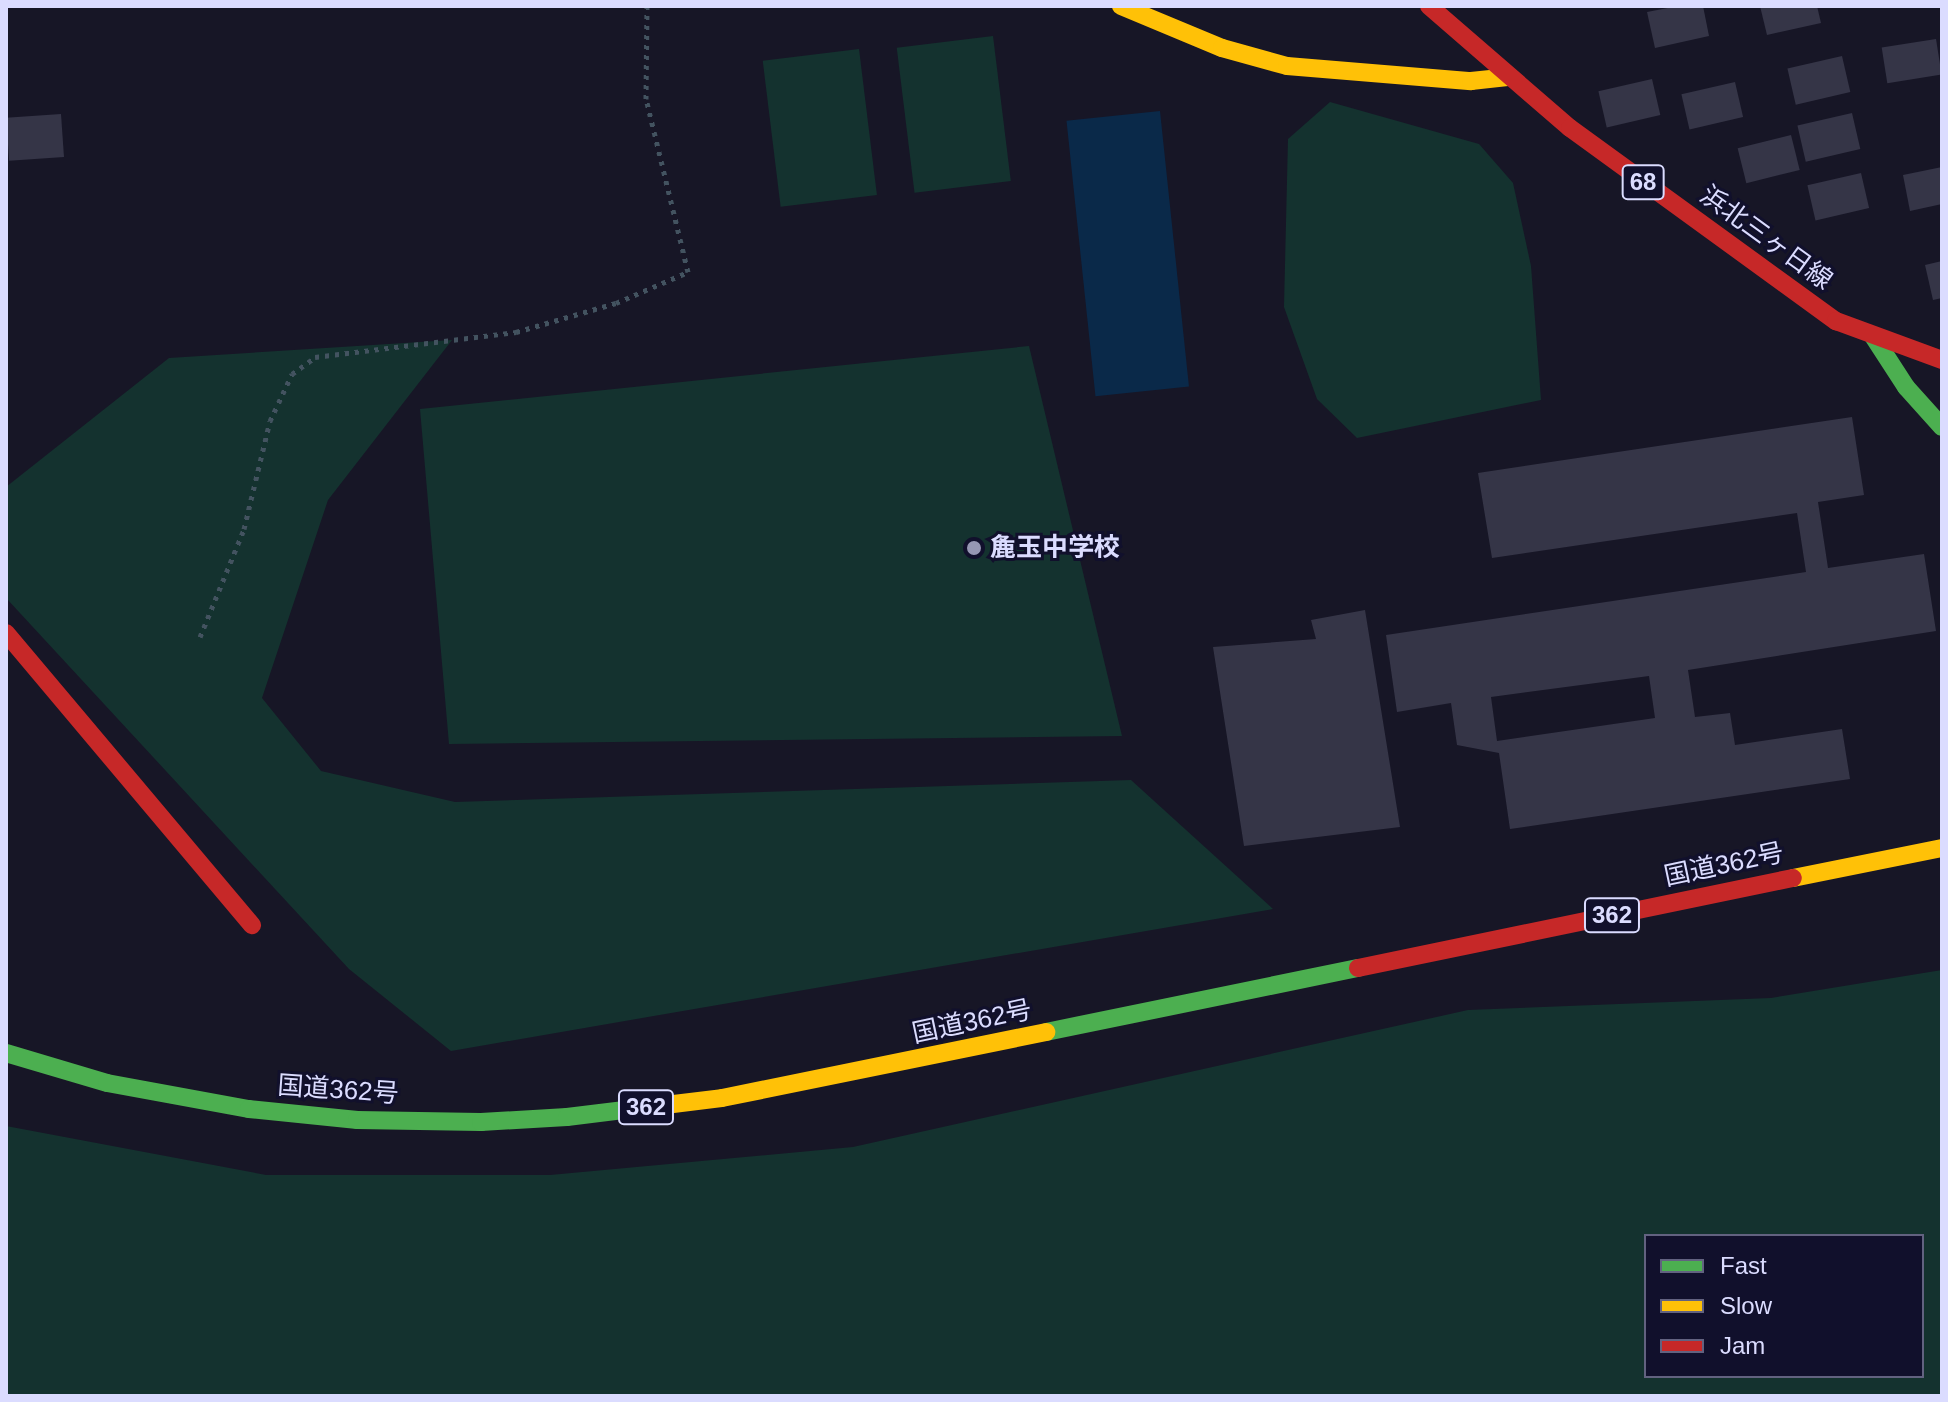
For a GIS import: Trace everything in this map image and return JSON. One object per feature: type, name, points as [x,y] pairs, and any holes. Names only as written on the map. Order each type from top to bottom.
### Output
[{"type":"main road","points":[[1121,6],[1222,48],[1287,66],[1471,81],[1510,77]]},
{"type":"main road","name":"浜北三ヶ日線","points":[[1429,6],[1570,128],[1836,321],[1942,360]]},
{"type":"main road","points":[[1873,336],[1906,387],[1942,427]]},
{"type":"main road","points":[[6,633],[252,925]]},
{"type":"main road","name":"国道362号","points":[[6,1053],[107,1083],[249,1109],[357,1120],[481,1122],[567,1117],[753,1092],[1942,848]]},
{"type":"path","points":[[200,637],[244,529],[270,421],[292,374],[315,357],[516,332],[616,303],[688,272],[646,99],[647,6]]},
{"type":"green space","points":[[993,36],[1011,181],[915,193],[897,48]]},
{"type":"green space","points":[[859,49],[877,195],[781,207],[763,61]]},
{"type":"green space","points":[[1330,102],[1479,144],[1513,183],[1531,266],[1541,400],[1357,438],[1317,399],[1284,307],[1288,139]]},
{"type":"green space","points":[[452,340],[328,500],[262,698],[321,771],[455,802],[1131,780],[1273,909],[451,1051],[349,969],[7,599],[6,487],[169,358]]},
{"type":"green space","points":[[1029,346],[1122,736],[449,744],[420,409]]},
{"type":"green space","points":[[1942,970],[1942,1396],[6,1396],[6,1126],[266,1175],[550,1175],[853,1147],[1468,1010],[1771,998]]},
{"type":"water","points":[[1160,111],[1189,386],[1095,396],[1067,121]]},
{"type":"building","points":[[1678,6],[1703,6],[1709,36],[1655,48],[1647,12]]},
{"type":"building","points":[[1760,6],[1817,6],[1821,23],[1767,35]]},
{"type":"building","points":[[1936,39],[1942,75],[1887,83],[1882,48]]},
{"type":"building","points":[[1842,56],[1850,92],[1796,105],[1787,69]]},
{"type":"building","points":[[1652,79],[1660,115],[1607,127],[1598,91]]},
{"type":"building","points":[[1735,82],[1743,117],[1690,129],[1681,94]]},
{"type":"building","points":[[1852,113],[1860,149],[1806,162],[1797,126]]},
{"type":"building","points":[[61,114],[64,157],[9,161],[6,118]]},
{"type":"building","points":[[1791,135],[1800,170],[1746,183],[1738,148]]},
{"type":"building","points":[[1942,167],[1942,204],[1910,211],[1903,175]]},
{"type":"building","points":[[1861,173],[1869,208],[1816,220],[1807,185]]},
{"type":"building","points":[[1942,261],[1942,298],[1933,300],[1925,265]]},
{"type":"building","points":[[1852,417],[1864,495],[1818,502],[1828,568],[1924,554],[1936,631],[1688,670],[1695,717],[1730,713],[1735,745],[1842,729],[1850,779],[1510,829],[1499,753],[1457,745],[1451,703],[1397,712],[1386,635],[1806,572],[1797,513],[1492,558],[1478,473]],"holes":[[[1649,676],[1655,718],[1497,741],[1491,697]]]},
{"type":"building","points":[[1365,610],[1400,827],[1244,846],[1213,647],[1316,639],[1311,620]]},
{"type":"traffic: fast","points":[[1873,336],[1906,387],[1942,427]]},
{"type":"traffic: fast","points":[[1046,1032],[1358,968]]},
{"type":"traffic: fast","points":[[6,1053],[107,1083],[249,1109],[357,1120],[481,1122],[567,1117],[657,1106]]},
{"type":"traffic: slow","points":[[1121,6],[1222,48],[1287,66],[1471,81],[1510,77]]},
{"type":"traffic: slow","points":[[1793,878],[1942,848]]},
{"type":"traffic: slow","points":[[657,1106],[722,1098],[1046,1032]]},
{"type":"traffic: jam","points":[[1429,6],[1570,128],[1836,321],[1942,360]]},
{"type":"traffic: jam","points":[[6,633],[252,925]]},
{"type":"traffic: jam","points":[[1358,968],[1793,878]]},
{"type":"place","name":"麁玉中学校","points":[[974,548]]}]
